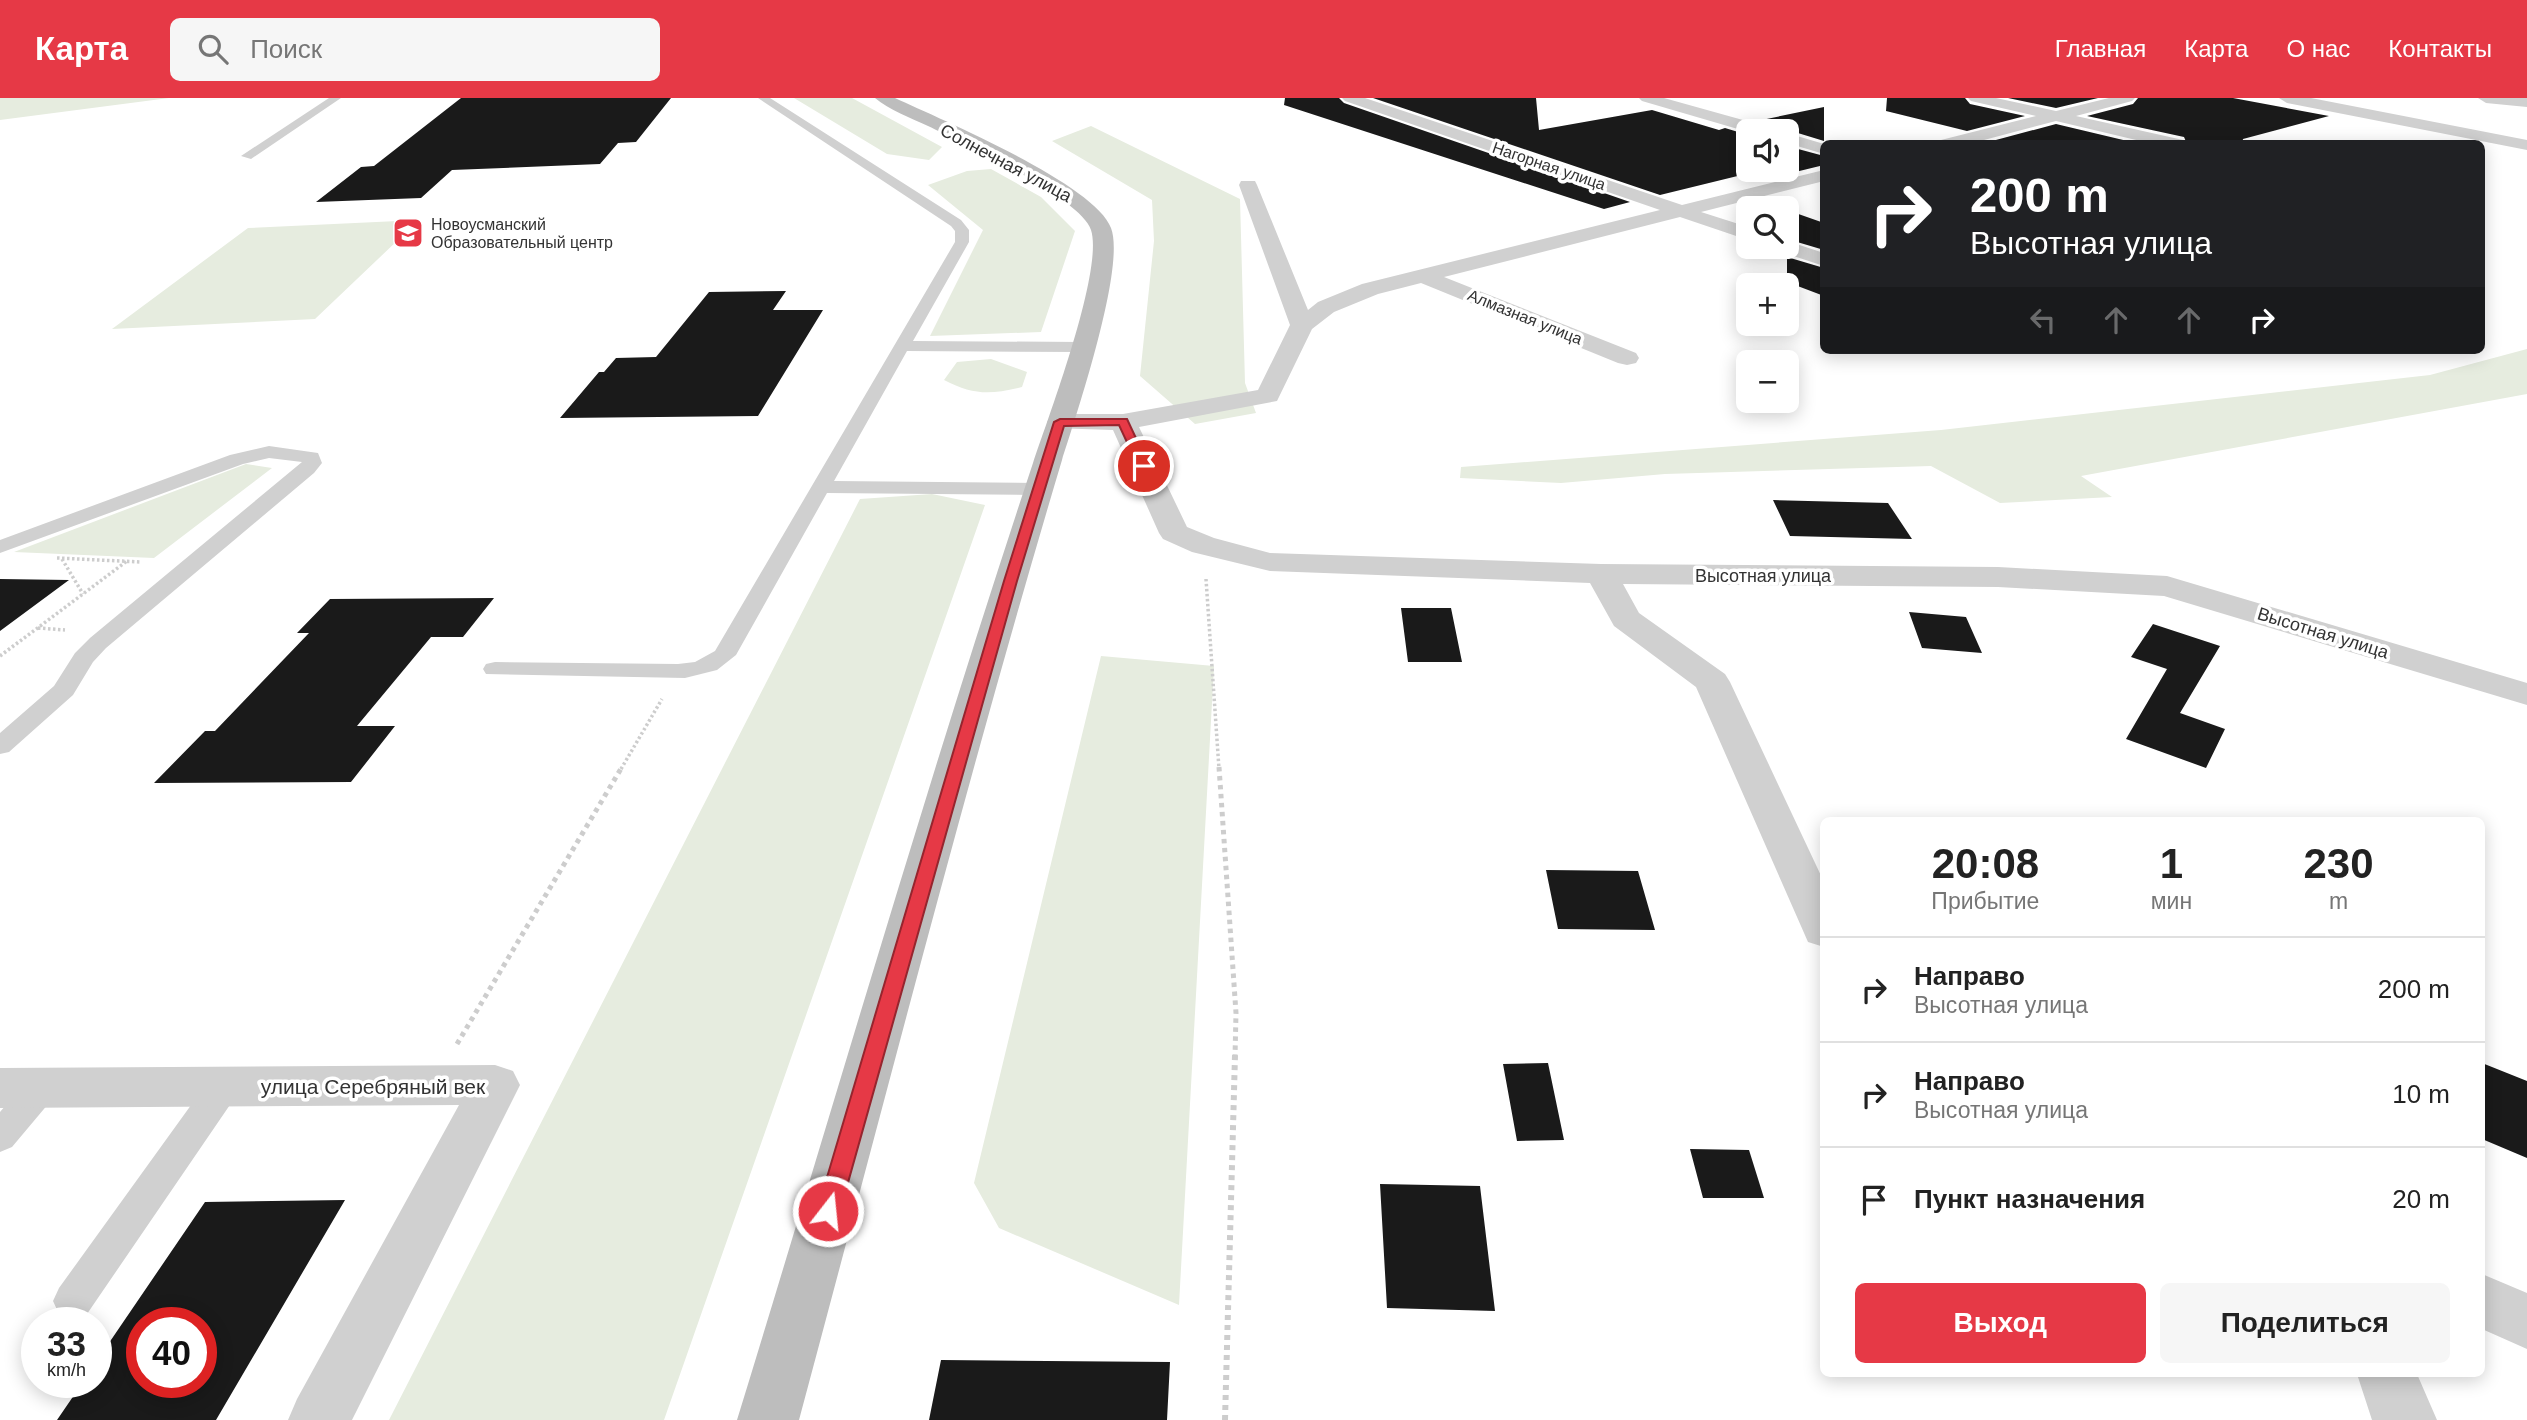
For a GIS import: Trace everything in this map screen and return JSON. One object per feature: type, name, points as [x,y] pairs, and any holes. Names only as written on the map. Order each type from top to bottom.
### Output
[{"type":"street","name":"Солнечная улица","points":[[768,1420],[1082,347],[1100,284],[1105,255],[1102,229],[1090,211],[1062,190],[883,98]]},
{"type":"street","name":"Нагорная улица","points":[[1350,98],[1736,230]]},
{"type":"street","points":[[1647,98],[1736,124]]},
{"type":"street","points":[[1976,98],[2160,140]]},
{"type":"street","points":[[1963,140],[2127,98]]},
{"type":"street","points":[[2287,98],[2527,145]]},
{"type":"street","points":[[2486,98],[2527,102]]},
{"type":"street","points":[[1799,142],[1820,148]]},
{"type":"street","points":[[1060,422],[1123,422],[1268,396],[1303,325],[1326,307],[1370,289],[1820,176]]},
{"type":"street","points":[[1248,185],[1303,325]]},
{"type":"street","points":[[1799,252],[1820,259]]},
{"type":"street","name":"Алмазная улица","points":[[1423,276],[1628,358]]},
{"type":"street","name":"Высотная улица","points":[[1123,422],[1174,533],[1203,545],[1270,562],[1601,574],[1998,578],[2167,586],[2527,694]]},
{"type":"street","points":[[1601,574],[1626,619],[1712,682],[1820,922]]},
{"type":"street","name":"улица Серебряный век","points":[[21,1088],[495,1085],[319,1420]]},
{"type":"street","points":[[2485,1301],[2527,1322]]},
{"type":"street","points":[[2388,1377],[2394,1401],[2406,1420]]},
{"type":"lane","points":[[247,156],[336,98]]},
{"type":"lane","points":[[495,669],[678,671],[715,664],[724,655],[962,242],[962,230],[763,98]]},
{"type":"lane","points":[[902,346],[1082,347]]},
{"type":"lane","points":[[0,547],[237,459],[269,452],[311,457],[312,463],[307,469],[98,643],[83,658],[64,690],[0,746]]},
{"type":"lane","points":[[821,487],[1039,489]]},
{"type":"lane","points":[[73,1301],[225,1086]]},
{"type":"lane","points":[[0,1137],[21,1088]]},
{"type":"path","points":[[1203,545],[1236,1013],[1225,1420]]},
{"type":"path","points":[[49,557],[141,562]]},
{"type":"path","points":[[61,558],[83,594]]},
{"type":"path","points":[[0,656],[127,561]]},
{"type":"path","points":[[37,628],[74,630]]},
{"type":"path","points":[[432,1085],[678,671]]},
{"type":"shaded area","points":[[0,98],[169,98],[0,120]]},
{"type":"shaded area","points":[[794,98],[852,98],[942,147],[929,160],[887,154]]},
{"type":"shaded area","points":[[1091,126],[1240,199],[1245,383],[1256,413],[1195,424],[1140,376],[1154,241],[1152,200],[1052,141]]},
{"type":"shaded area","points":[[991,169],[1041,197],[1075,231],[1041,332],[930,336],[983,230],[928,185],[967,171]]},
{"type":"shaded area","points":[[419,220],[315,319],[112,329],[248,228]]},
{"type":"shaded area","points":[[2527,349],[2527,394],[2081,476],[2112,497],[2000,503],[1931,466],[1665,474],[1561,483],[1460,478],[1461,467],[1941,430],[2430,375]]},
{"type":"shaded area","points":[[991,359],[1027,372],[1022,387],[982,392],[964,389],[944,380],[957,362]]},
{"type":"shaded area","points":[[246,464],[272,468],[154,558],[14,552]]},
{"type":"shaded area","points":[[932,494],[985,505],[664,1420],[389,1420],[860,499]]},
{"type":"shaded area","points":[[1101,656],[1214,666],[1179,1305],[999,1228],[974,1183]]},
{"type":"building","points":[[461,98],[671,98],[636,142],[618,143],[600,164],[452,170],[421,198],[316,202],[361,167],[374,166]]},
{"type":"building","points":[[1285,98],[1339,98],[1344,103],[1630,202],[1604,209],[1284,105]]},
{"type":"building","points":[[1373,98],[1536,98],[1539,130],[1652,110],[1719,130],[1725,128],[1736,131],[1736,176],[1660,195]]},
{"type":"building","points":[[1887,98],[1965,98],[1970,104],[2025,116],[1967,131],[1886,111]]},
{"type":"building","points":[[2008,98],[2098,98],[2056,108]]},
{"type":"building","points":[[2138,98],[2233,98],[2329,116],[2243,140],[2185,140],[2184,137],[2087,116],[2133,104]]},
{"type":"building","points":[[1824,107],[1824,140],[1799,133],[1799,119],[1767,119]]},
{"type":"building","points":[[2056,124],[2123,140],[1996,140]]},
{"type":"building","points":[[1799,149],[1820,155],[1820,166],[1799,171]]},
{"type":"building","points":[[1799,214],[1820,222],[1820,249],[1799,243]]},
{"type":"building","points":[[1787,259],[1820,267],[1820,294],[1799,287],[1799,273],[1787,273]]},
{"type":"building","points":[[786,291],[773,310],[823,310],[758,416],[560,418],[599,372],[604,372],[616,358],[656,357],[709,292]]},
{"type":"building","points":[[1773,500],[1888,503],[1912,539],[1790,536]]},
{"type":"building","points":[[0,579],[69,580],[0,631]]},
{"type":"building","points":[[494,598],[463,637],[431,637],[357,726],[395,726],[351,782],[154,783],[205,731],[215,731],[309,633],[297,633],[330,599]]},
{"type":"building","points":[[1401,608],[1451,608],[1462,662],[1408,662]]},
{"type":"building","points":[[1909,612],[1966,617],[1982,653],[1922,648]]},
{"type":"building","points":[[2153,624],[2220,646],[2180,713],[2225,729],[2206,768],[2126,739],[2167,669],[2131,657]]},
{"type":"building","points":[[1546,870],[1638,871],[1655,930],[1558,929]]},
{"type":"building","points":[[1548,1063],[1564,1140],[1517,1141],[1503,1064]]},
{"type":"building","points":[[2485,1064],[2527,1081],[2527,1158],[2485,1140]]},
{"type":"building","points":[[1690,1149],[1749,1150],[1764,1198],[1703,1198]]},
{"type":"building","points":[[1380,1184],[1480,1186],[1495,1311],[1387,1308]]},
{"type":"building","points":[[345,1200],[216,1420],[57,1420],[72,1398],[112,1398],[112,1339],[126,1318],[126,1398],[217,1398],[217,1307],[133,1307],[205,1202]]},
{"type":"building","points":[[941,1360],[1170,1362],[1167,1420],[929,1420]]},
{"type":"place","name":"Новоусманский Образовательный центр","points":[[408,233]]},
{"type":"route","points":[[828,1211],[1011,581],[1060,422],[1123,422],[1144,466]]}]
